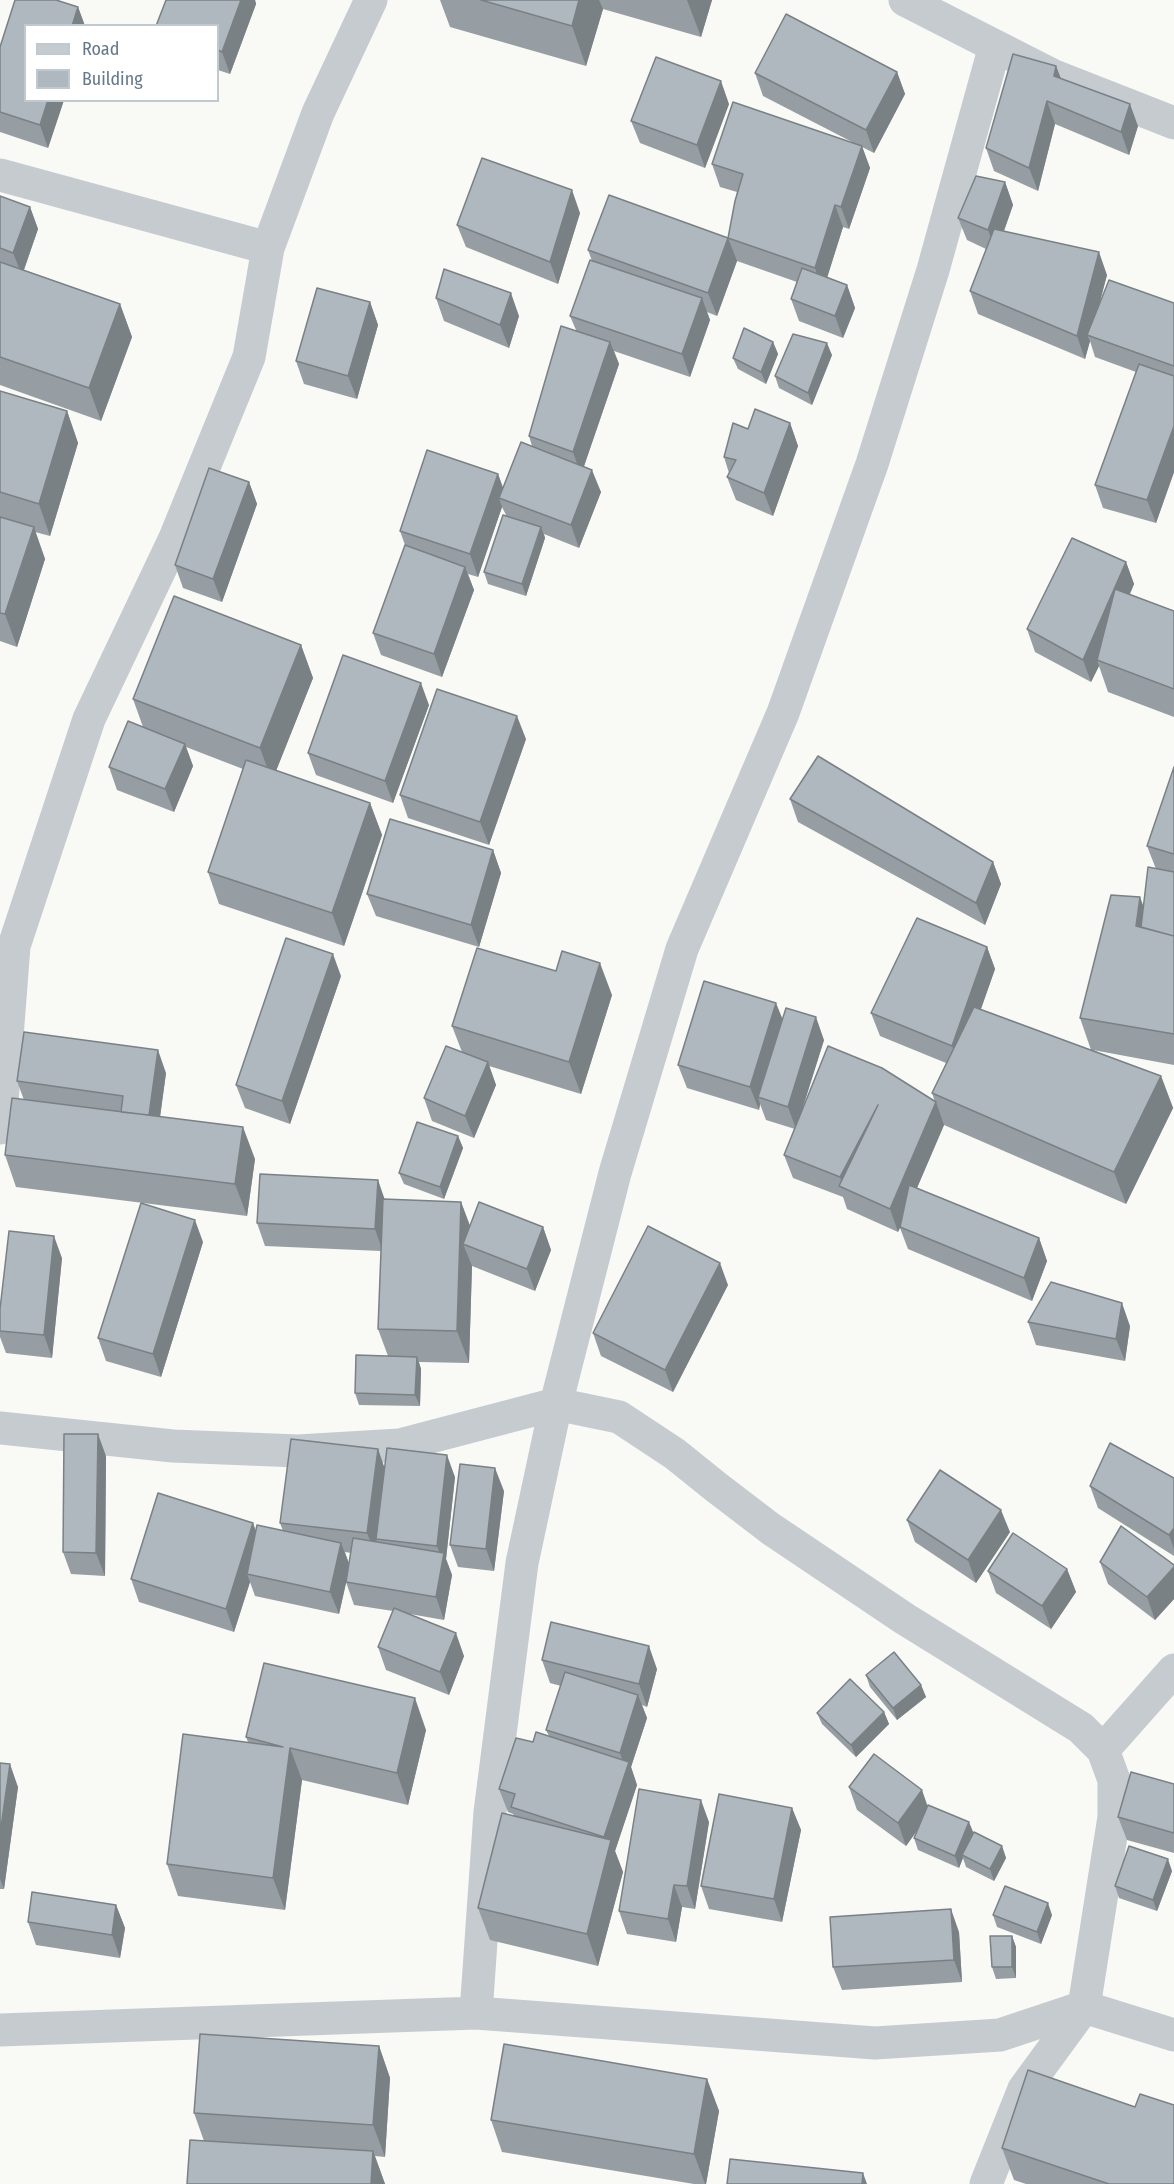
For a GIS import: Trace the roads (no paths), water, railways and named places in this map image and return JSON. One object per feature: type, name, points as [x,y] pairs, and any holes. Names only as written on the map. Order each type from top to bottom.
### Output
[{"type":"street","points":[[0,1128],[7,944],[90,719],[175,538],[249,357],[268,248],[318,113],[370,0]]},
{"type":"street","points":[[905,0],[1052,75],[1174,123]]},
{"type":"street","points":[[476,2013],[490,1812],[522,1563],[556,1404],[615,1173],[682,949],[783,713],[872,464],[933,270],[995,46]]},
{"type":"street","points":[[0,175],[268,248]]},
{"type":"street","points":[[0,1428],[173,1446],[298,1451],[400,1445],[556,1404],[619,1417],[675,1454],[771,1529],[987,1671],[1081,1728],[1103,1750],[1114,1780],[1114,1817],[1084,2007],[1024,2090],[986,2184]]},
{"type":"street","points":[[1103,1750],[1174,1670]]},
{"type":"street","points":[[0,2030],[476,2013],[875,2043],[1000,2035],[1084,2007],[1174,2035]]}]
